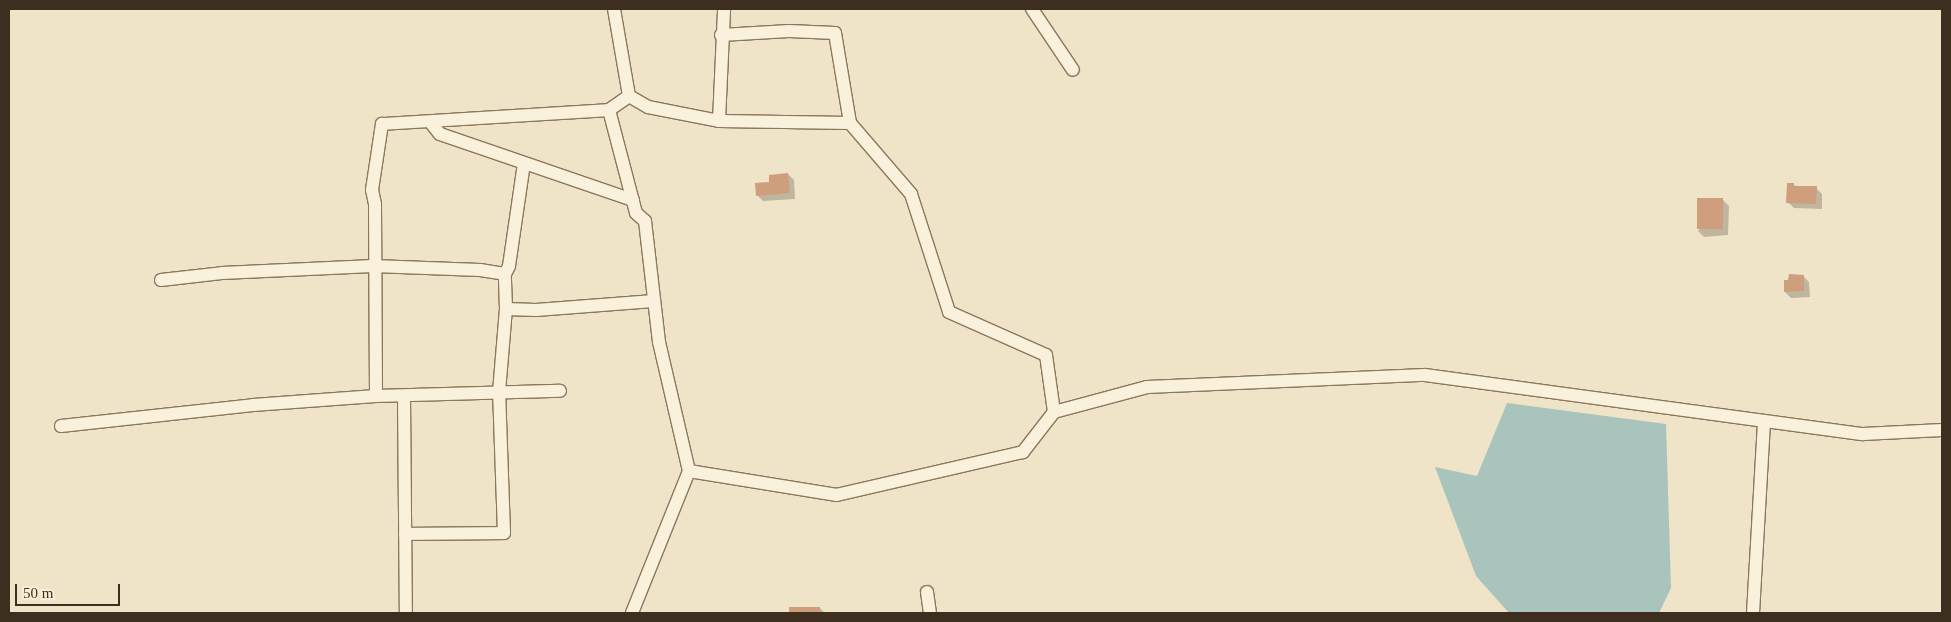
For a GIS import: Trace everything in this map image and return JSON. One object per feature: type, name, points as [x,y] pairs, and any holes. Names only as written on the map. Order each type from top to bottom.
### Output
[{"type":"street","points":[[614,9],[629,96]]},
{"type":"street","points":[[719,121],[721,35],[724,9]]},
{"type":"street","points":[[1032,9],[1073,70]]},
{"type":"street","points":[[721,35],[789,31],[835,33],[850,123],[911,194],[949,312],[1046,356],[1054,412]]},
{"type":"street","points":[[376,396],[375,204],[372,190],[382,124],[431,123],[444,118],[609,110],[629,96]]},
{"type":"street","points":[[629,96],[648,107],[719,121],[850,123]]},
{"type":"street","points":[[609,110],[636,212],[645,221],[659,342],[690,470],[632,613]]},
{"type":"street","points":[[431,123],[440,134],[633,200]]},
{"type":"street","points":[[405,534],[504,533],[499,392],[506,309],[505,274],[524,163]]},
{"type":"street","points":[[161,280],[222,273],[374,266],[480,270],[505,274]]},
{"type":"street","points":[[506,309],[536,310],[654,301]]},
{"type":"street","points":[[690,470],[837,495],[1023,452],[1054,412],[1147,387],[1425,375],[1863,434],[1942,430]]},
{"type":"street","points":[[61,426],[253,405],[376,396],[404,398],[499,392],[560,391]]},
{"type":"street","points":[[404,398],[406,613]]},
{"type":"street","points":[[1753,613],[1764,422]]},
{"type":"street","points":[[927,592],[930,613]]},
{"type":"water","points":[[1507,403],[1666,424],[1671,588],[1659,613],[1509,613],[1476,576],[1435,467],[1477,476]]},
{"type":"building","points":[[788,173],[790,193],[756,196],[755,183],[769,182],[769,175]]},
{"type":"building","points":[[1787,183],[1794,183],[1794,186],[1817,186],[1816,204],[1786,203]]},
{"type":"building","points":[[1697,198],[1723,198],[1723,229],[1697,229]]},
{"type":"building","points":[[1789,274],[1804,275],[1804,291],[1784,292],[1784,280],[1788,280]]},
{"type":"building","points":[[789,607],[820,607],[820,613],[789,613]]}]
